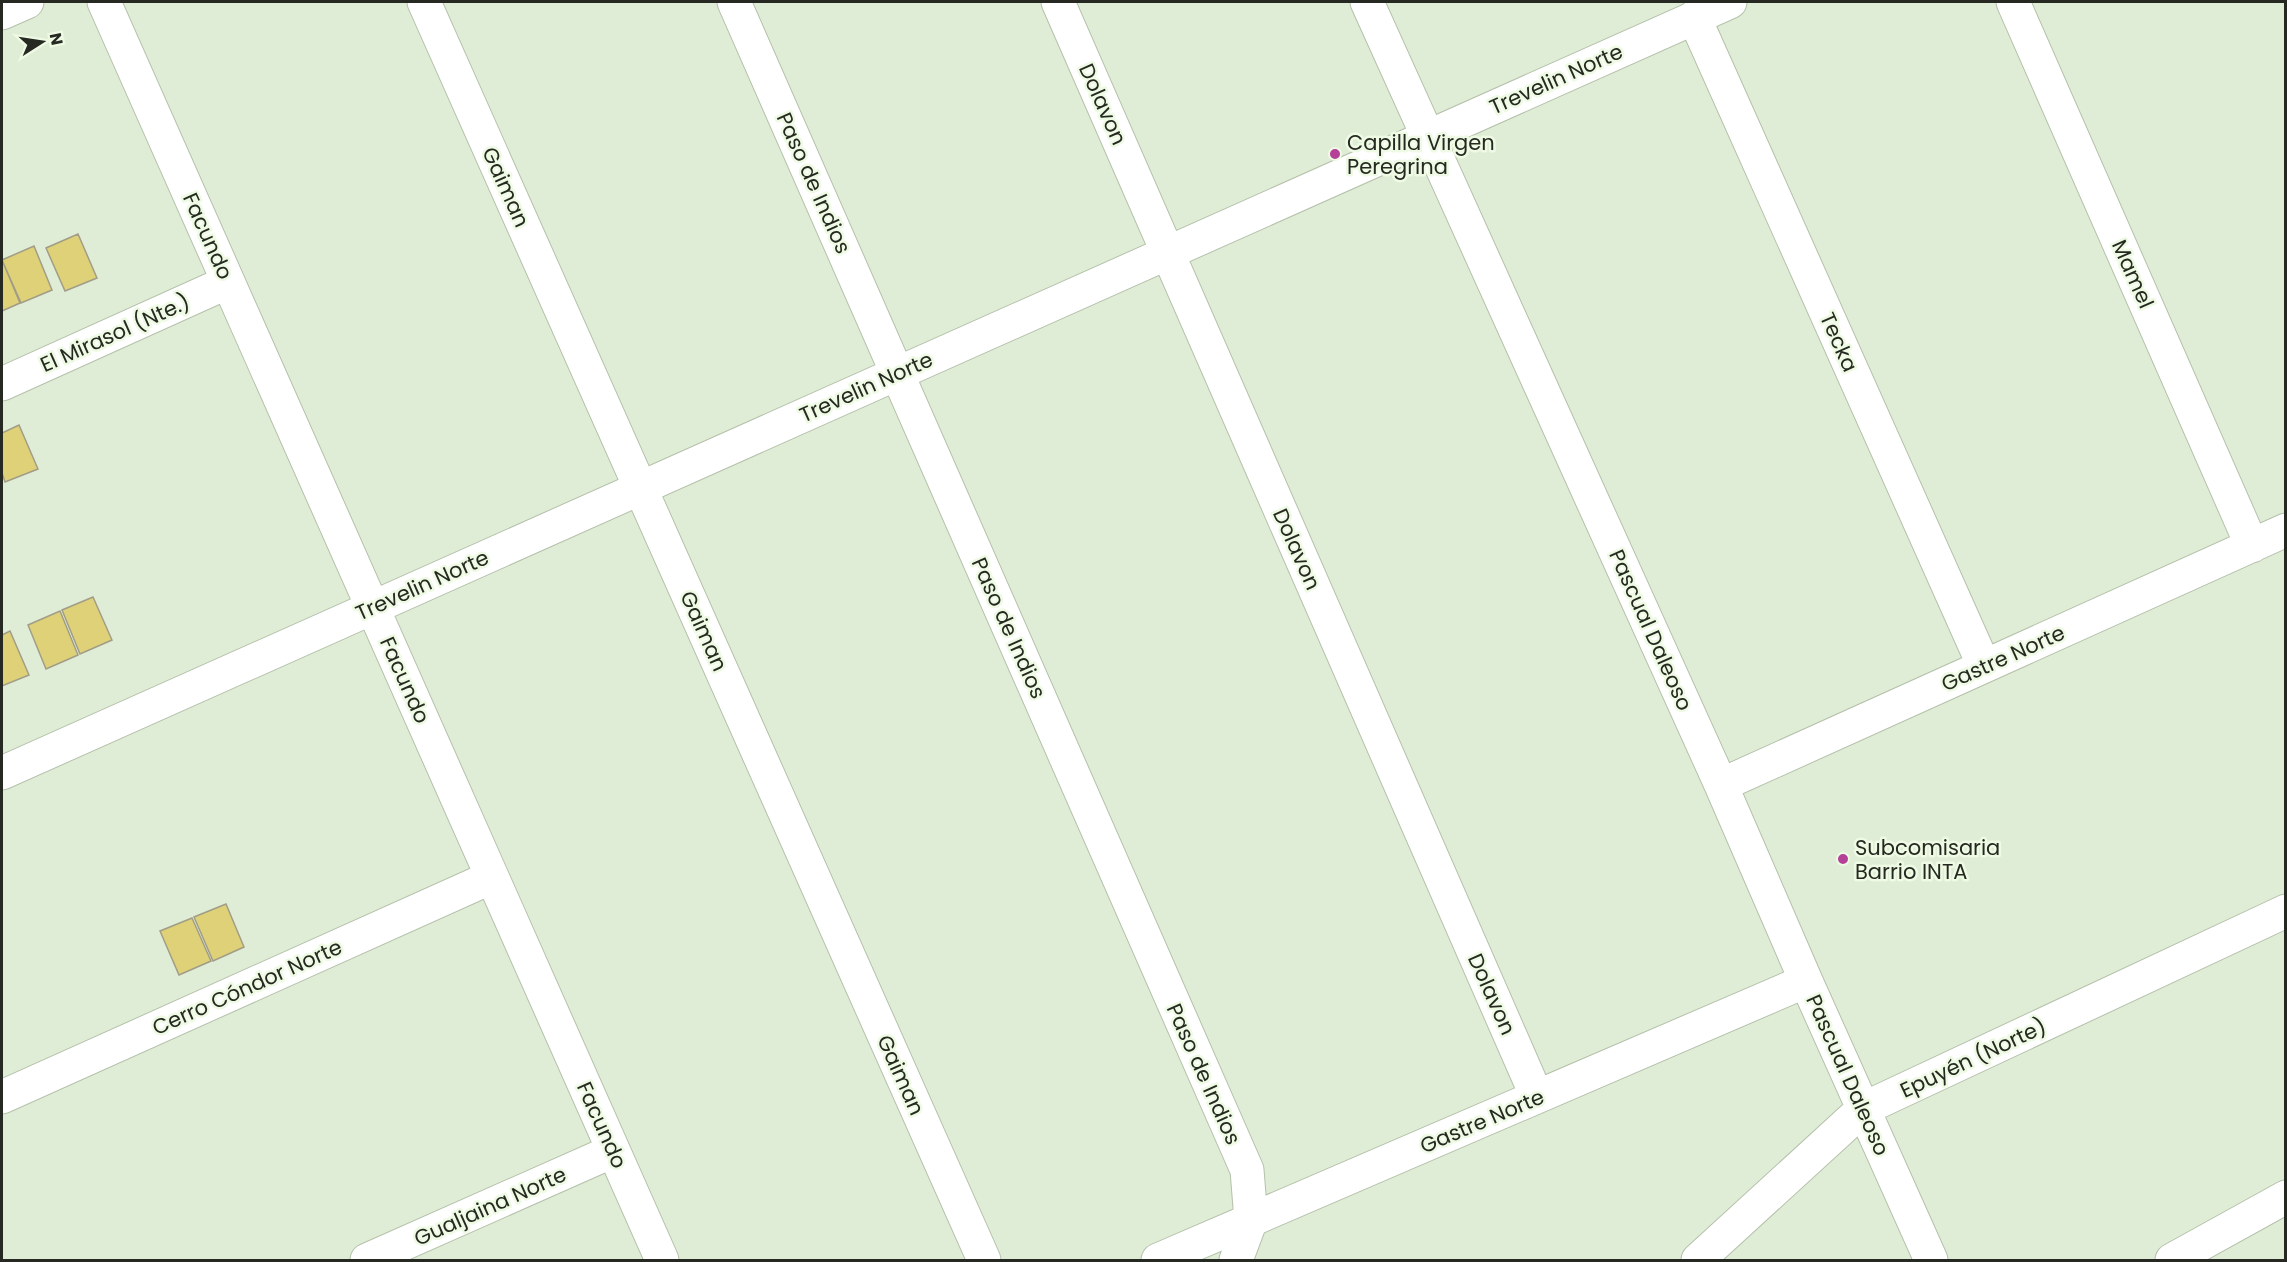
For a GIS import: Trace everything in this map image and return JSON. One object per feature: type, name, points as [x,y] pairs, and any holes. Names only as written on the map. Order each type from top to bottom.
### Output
[{"type":"street","points":[[2,13],[27,2]]},
{"type":"street","name":"Facundo","points":[[104,2],[662,1260]]},
{"type":"street","name":"Gaiman","points":[[424,2],[984,1260]]},
{"type":"street","name":"Paso de Indios","points":[[734,2],[1246,1170],[1251,1220],[1236,1260]]},
{"type":"street","name":"Dolavon","points":[[1058,2],[1537,1097]]},
{"type":"street","name":"Pascual Daleoso","points":[[1367,2],[1721,785],[1931,1260]]},
{"type":"street","name":"Trevelin Norte","points":[[2,773],[1730,2]]},
{"type":"street","name":"Mamel","points":[[2013,2],[2252,546]]},
{"type":"street","name":"Tecka","points":[[1694,18],[1984,666]]},
{"type":"street","name":"El Mirasol (Nte.)","points":[[2,384],[228,282]]},
{"type":"street","name":"Gastre Norte","points":[[1721,785],[2286,530]]},
{"type":"street","name":"Cerro Cóndor Norte","points":[[2,1097],[492,877]]},
{"type":"street","name":"Epuyén (Norte)","points":[[1698,1260],[1863,1109],[2286,911]]},
{"type":"street","name":"Gastre Norte","points":[[1158,1260],[1806,981]]},
{"type":"street","name":"Gualjaina Norte","points":[[367,1260],[613,1151]]},
{"type":"street","points":[[2172,1260],[2286,1197]]},
{"type":"building","points":[[78,234],[97,278],[65,291],[46,248]]},
{"type":"building","points":[[34,246],[52,290],[21,303],[2,260]]},
{"type":"building","points":[[2,260],[20,303],[2,311]]},
{"type":"building","points":[[19,425],[38,469],[5,482],[2,473],[2,433]]},
{"type":"building","points":[[93,597],[112,640],[80,654],[62,610]]},
{"type":"building","points":[[60,611],[78,655],[46,669],[28,625]]},
{"type":"building","points":[[10,631],[29,675],[2,686],[2,635]]},
{"type":"building","points":[[226,904],[244,947],[213,961],[194,917]]},
{"type":"building","points":[[192,918],[211,961],[179,975],[160,931]]},
{"type":"place","name":"Capilla Virgen Peregrina","points":[[1335,154]]},
{"type":"place","name":"Subcomisaria Barrio INTA","points":[[1843,859]]}]
